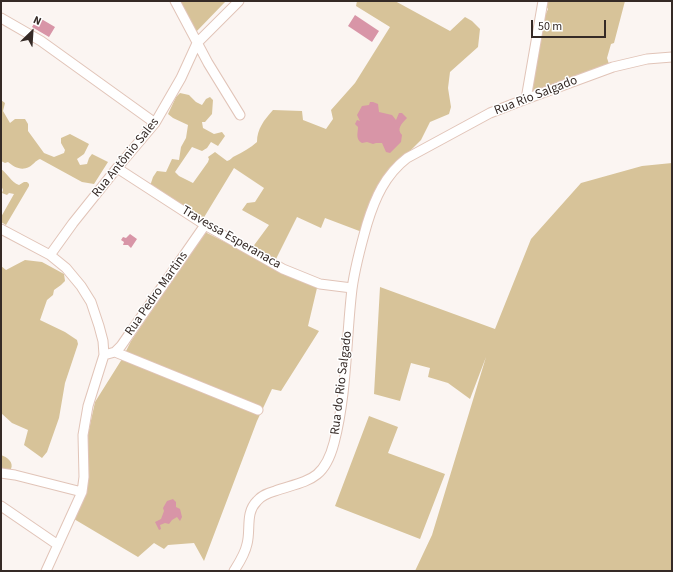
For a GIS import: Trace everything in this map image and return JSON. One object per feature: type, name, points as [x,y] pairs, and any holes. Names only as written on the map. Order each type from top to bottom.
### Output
[{"type":"street","points":[[175,1],[208,63],[240,115]]},
{"type":"street","name":"Rua Antônio Sales","points":[[50,255],[73,223],[155,123],[181,78],[197,43],[239,1]]},
{"type":"street","points":[[526,99],[543,1]]},
{"type":"street","points":[[1,18],[41,40],[155,123]]},
{"type":"street","name":"Rua Rio Salgado","points":[[407,158],[490,113],[526,99],[613,67],[647,59],[672,57]]},
{"type":"street","name":"Rua do Rio Salgado","points":[[234,571],[248,543],[251,510],[256,501],[264,495],[310,481],[328,462],[334,443],[340,407],[352,288],[361,244],[371,213],[388,178],[396,167],[407,158]]},
{"type":"street","name":"Travessa Esperanaca","points":[[117,168],[205,225],[291,273],[320,284],[352,288]]},
{"type":"street","name":"Rua Pedro Martins","points":[[116,352],[205,225]]},
{"type":"street","points":[[1,229],[50,255],[66,268],[91,302],[100,326],[103,341],[104,355],[88,406],[83,435],[84,477],[82,492],[46,571]]},
{"type":"street","points":[[104,355],[116,352],[258,410]]},
{"type":"street","points":[[1,473],[15,475],[82,492]]},
{"type":"street","points":[[1,506],[58,545]]},
{"type":"shaded area","points":[[182,1],[226,1],[195,33],[178,3]]},
{"type":"shaded area","points":[[357,1],[395,1],[450,31],[465,17],[472,21],[480,29],[478,47],[450,72],[448,88],[451,107],[449,114],[430,122],[421,140],[403,158],[362,232],[325,218],[321,228],[297,217],[275,261],[252,248],[269,225],[242,210],[247,203],[255,202],[264,188],[234,168],[203,219],[150,186],[157,171],[166,172],[172,159],[179,160],[181,147],[186,138],[188,125],[168,114],[176,97],[180,93],[189,95],[196,102],[202,105],[206,99],[210,97],[213,100],[212,114],[205,122],[202,122],[203,128],[214,134],[222,132],[225,136],[218,146],[211,142],[207,148],[202,151],[192,147],[175,172],[179,176],[193,183],[208,162],[208,157],[215,152],[227,161],[257,142],[258,133],[262,125],[273,110],[302,111],[303,120],[326,129],[333,119],[331,110],[355,83],[390,27],[356,6]]},
{"type":"shaded area","points":[[548,1],[625,1],[614,43],[611,44],[607,58],[609,64],[558,83],[530,91],[542,23],[548,9],[546,6]]},
{"type":"shaded area","points":[[355,15],[379,31],[372,42],[348,26]]},
{"type":"shaded area","points":[[38,17],[55,27],[49,37],[32,27]]},
{"type":"shaded area","points":[[1,100],[5,103],[3,111],[10,123],[15,119],[25,119],[28,124],[28,131],[44,153],[54,157],[64,153],[65,150],[61,143],[61,138],[70,134],[89,144],[84,154],[77,159],[80,165],[87,164],[92,154],[108,162],[94,184],[82,182],[40,159],[29,167],[23,169],[15,167],[8,162],[5,163],[1,161]]},
{"type":"shaded area","points":[[370,102],[378,104],[379,112],[392,115],[396,120],[399,113],[402,113],[407,118],[400,128],[400,133],[402,135],[401,142],[390,153],[386,152],[382,143],[362,143],[358,140],[358,127],[355,124],[357,120],[360,121],[357,115],[362,106],[369,105]]},
{"type":"shaded area","points":[[672,163],[672,571],[415,571],[432,535],[486,357],[470,399],[448,383],[428,377],[430,368],[411,363],[400,401],[374,394],[380,287],[495,329],[531,239],[581,183],[642,166]]},
{"type":"shaded area","points":[[1,169],[16,184],[19,185],[27,182],[29,184],[6,225],[1,222],[1,217],[14,194],[9,193],[7,195],[2,193]]},
{"type":"shaded area","points":[[205,232],[317,288],[308,326],[319,331],[281,391],[272,389],[257,421],[204,561],[194,543],[168,545],[164,549],[154,543],[138,557],[74,519],[86,489],[88,434],[95,402],[122,359],[131,341]]},
{"type":"shaded area","points":[[130,234],[137,239],[131,248],[128,245],[123,245],[124,242],[121,240],[123,237],[126,238]]},
{"type":"shaded area","points":[[25,260],[42,262],[64,274],[65,281],[54,290],[53,295],[47,300],[40,320],[65,332],[77,340],[78,344],[65,383],[59,418],[47,452],[42,458],[24,445],[28,430],[12,423],[1,413],[1,266],[6,270]]},
{"type":"shaded area","points":[[369,416],[398,427],[388,453],[445,474],[420,539],[335,506]]},
{"type":"shaded area","points":[[1,455],[9,460],[12,464],[11,469],[14,471],[1,473]]},
{"type":"shaded area","points":[[173,499],[176,502],[176,507],[180,509],[182,517],[180,521],[177,517],[169,524],[165,523],[160,525],[161,529],[159,530],[155,522],[161,519],[164,511],[163,508],[167,501]]}]
